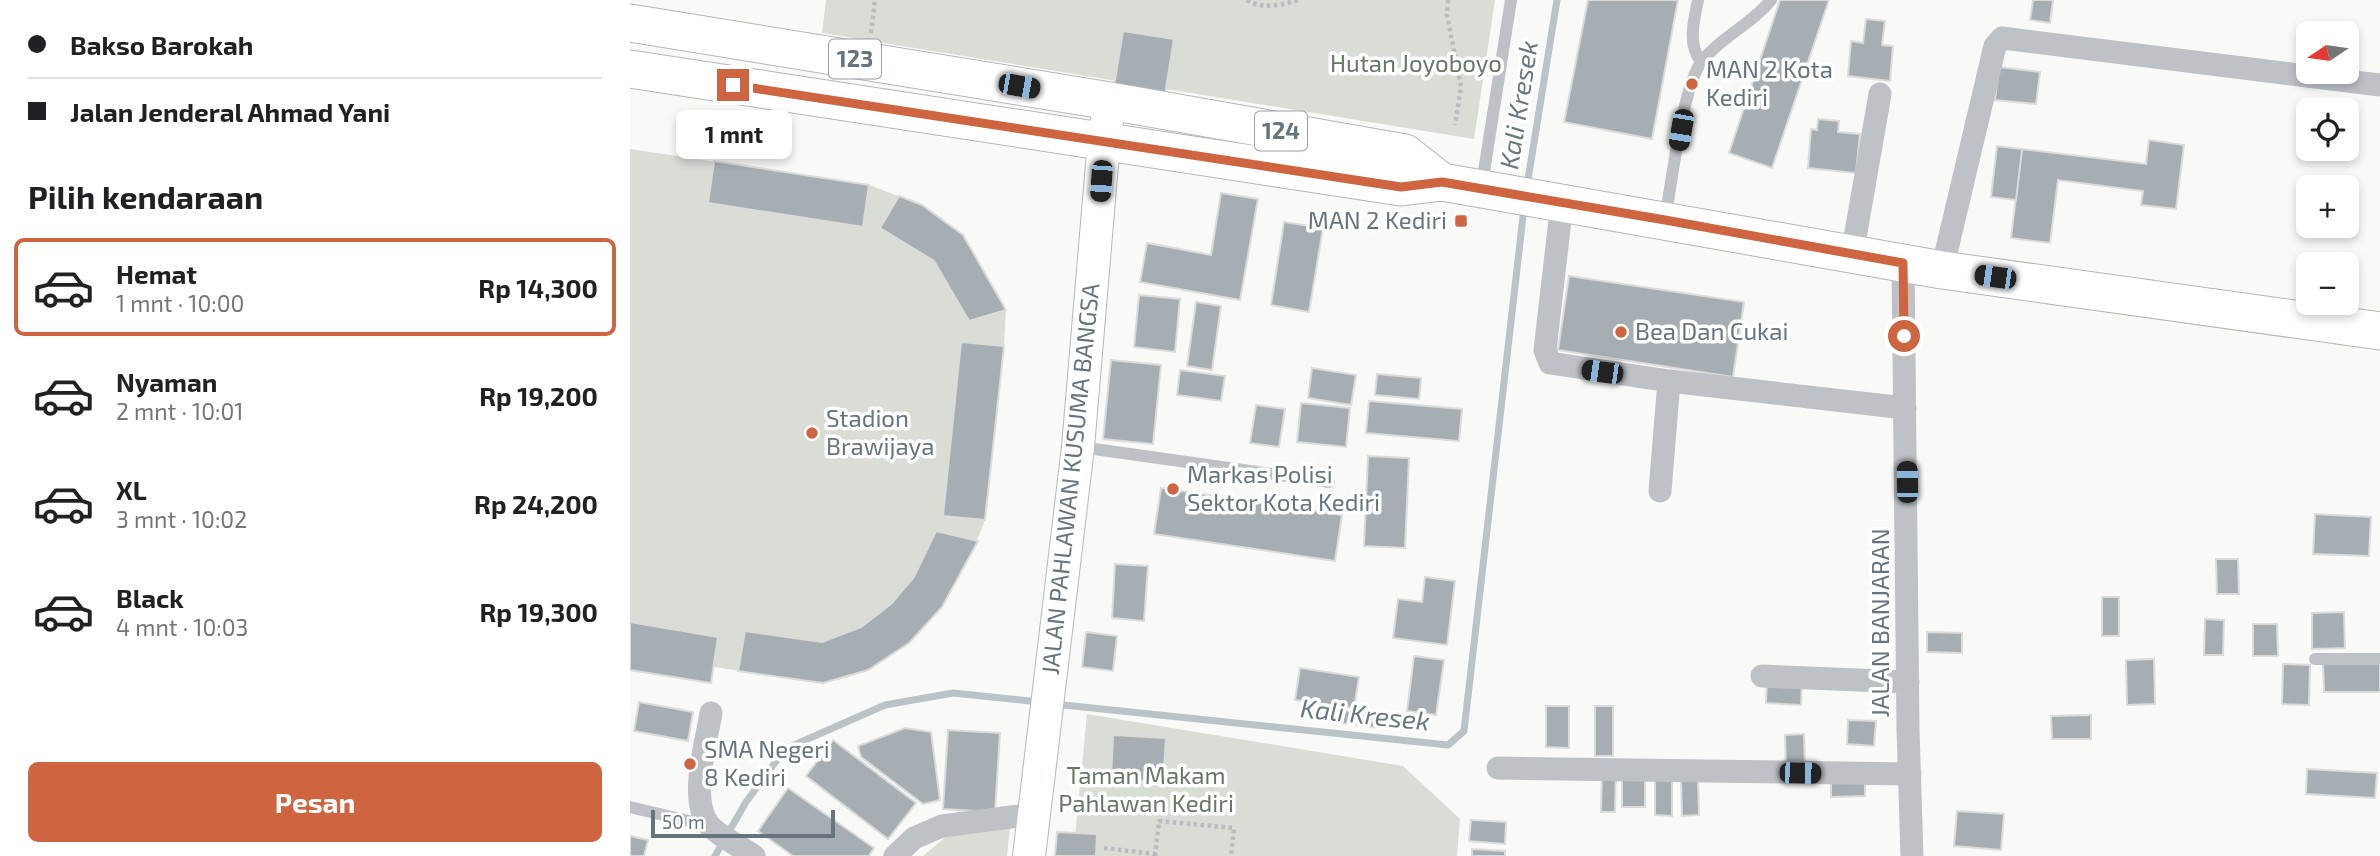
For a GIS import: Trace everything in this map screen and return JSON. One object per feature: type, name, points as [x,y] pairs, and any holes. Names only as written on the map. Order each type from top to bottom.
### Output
[{"type":"main road","name":"123","points":[[630,23],[1110,102]]},
{"type":"main road","points":[[682,77],[691,33]]},
{"type":"main road","name":"123","points":[[630,69],[1104,141]]},
{"type":"main road","name":"124","points":[[1110,102],[1405,153],[1442,182]]},
{"type":"main road","name":"JALAN PAHLAWAN KUSUMA BANGSA","points":[[1029,856],[1078,447],[1104,141],[1110,102]]},
{"type":"main road","name":"124","points":[[1104,141],[1401,187],[1442,182],[1942,270],[2380,331]]},
{"type":"street","points":[[1942,270],[1995,46],[2002,38],[2380,85]]},
{"type":"street","points":[[1852,255],[1880,94]]},
{"type":"street","points":[[1550,201],[1545,350],[1546,359],[1550,363],[1669,381],[1905,408]]},
{"type":"street","name":"JALAN BANJARAN","points":[[1903,263],[1912,856]]},
{"type":"street","points":[[1660,491],[1669,381]]},
{"type":"street","points":[[1762,676],[1908,682]]},
{"type":"street","points":[[711,713],[699,792],[700,808],[710,826],[752,855]]},
{"type":"street","points":[[1498,768],[1910,774]]},
{"type":"street","points":[[895,856],[914,838],[942,826],[1034,814]]},
{"type":"lane","points":[[1487,189],[1511,0]]},
{"type":"lane","points":[[1698,0],[1692,33],[1695,53],[1701,62]]},
{"type":"lane","points":[[1665,220],[1690,85],[1701,62],[1763,11],[1771,0]]},
{"type":"lane","points":[[1078,447],[1329,482]]},
{"type":"lane","points":[[2315,659],[2380,659]]},
{"type":"lane","points":[[630,807],[710,826]]},
{"type":"path","points":[[1247,0],[1253,4],[1278,7],[1298,0]]},
{"type":"path","points":[[1448,0],[1447,15],[1461,87],[1455,125]]},
{"type":"path","points":[[1104,848],[1155,855],[1159,821],[1234,828],[1231,856]]},
{"type":"green space","name":"Hutan Joyoboyo","points":[[826,0],[1495,0],[1474,139],[822,33]]},
{"type":"green space","name":"Stadion Brawijaya","points":[[630,149],[869,185],[922,205],[963,235],[1006,310],[985,520],[974,547],[944,600],[926,624],[905,645],[881,662],[855,675],[817,682],[714,667],[711,683],[630,670]]},
{"type":"green space","name":"Taman Makam Pahlawan Kediri","points":[[1087,714],[1403,766],[1460,819],[1457,856],[1073,856]]},
{"type":"green space","points":[[1010,826],[1007,856],[923,856],[947,836]]},
{"type":"building","points":[[1588,0],[1678,0],[1652,139],[1564,122]]},
{"type":"building","points":[[1780,0],[1829,0],[1772,168],[1729,153]]},
{"type":"building","points":[[2033,0],[2053,0],[2050,23],[2030,20]]},
{"type":"building","points":[[1866,19],[1885,21],[1882,45],[1893,46],[1890,81],[1848,76],[1851,41],[1863,43]]},
{"type":"building","points":[[1123,31],[1174,39],[1165,95],[1114,86]]},
{"type":"building","points":[[1999,67],[2040,72],[2036,104],[1995,100]]},
{"type":"building","points":[[1818,119],[1839,121],[1838,132],[1860,134],[1856,173],[1808,168],[1811,129],[1817,130]]},
{"type":"building","points":[[2149,140],[2184,145],[2176,209],[2141,205],[2143,191],[2058,180],[2050,243],[2011,238],[2022,149],[2146,164]]},
{"type":"building","points":[[1997,146],[2022,149],[2016,200],[1991,197]]},
{"type":"building","points":[[714,161],[869,185],[863,227],[708,203]]},
{"type":"building","points":[[1221,193],[1258,199],[1240,300],[1140,282],[1147,243],[1211,255]]},
{"type":"building","points":[[899,196],[922,205],[963,235],[1006,310],[969,321],[934,261],[880,228]]},
{"type":"building","points":[[1284,222],[1323,228],[1309,312],[1271,305]]},
{"type":"building","points":[[1569,276],[1744,302],[1733,377],[1558,350]]},
{"type":"building","points":[[1139,295],[1180,299],[1175,352],[1134,347]]},
{"type":"building","points":[[1196,302],[1221,306],[1212,370],[1187,366]]},
{"type":"building","points":[[961,342],[1004,346],[985,520],[943,516]]},
{"type":"building","points":[[1111,360],[1161,365],[1153,444],[1103,439]]},
{"type":"building","points":[[1312,368],[1356,375],[1351,405],[1308,398]]},
{"type":"building","points":[[1180,370],[1225,376],[1221,401],[1177,395]]},
{"type":"building","points":[[1377,374],[1421,378],[1419,399],[1375,395]]},
{"type":"building","points":[[1369,401],[1462,409],[1459,441],[1366,433]]},
{"type":"building","points":[[1301,403],[1350,408],[1346,447],[1297,442]]},
{"type":"building","points":[[1256,405],[1285,409],[1279,447],[1250,443]]},
{"type":"building","points":[[1368,456],[1409,458],[1405,548],[1364,546]]},
{"type":"building","points":[[1161,488],[1342,515],[1335,561],[1154,534]]},
{"type":"building","points":[[2315,514],[2371,517],[2369,556],[2313,554]]},
{"type":"building","points":[[936,531],[978,541],[942,607],[909,643],[868,670],[823,683],[738,671],[745,631],[822,642],[861,627],[891,604],[914,577]]},
{"type":"building","points":[[2216,559],[2238,559],[2239,594],[2217,594]]},
{"type":"building","points":[[1115,564],[1148,566],[1144,621],[1112,618]]},
{"type":"building","points":[[1425,577],[1455,581],[1447,645],[1393,638],[1398,599],[1422,602]]},
{"type":"building","points":[[2102,597],[2119,597],[2119,636],[2102,636]]},
{"type":"building","points":[[2344,612],[2345,648],[2312,649],[2312,613]]},
{"type":"building","points":[[2205,619],[2224,620],[2223,655],[2204,655]]},
{"type":"building","points":[[630,622],[718,637],[711,683],[630,670]]},
{"type":"building","points":[[2253,624],[2277,624],[2278,656],[2253,656]]},
{"type":"building","points":[[1086,632],[1117,636],[1113,671],[1082,667]]},
{"type":"building","points":[[1927,632],[1962,633],[1962,653],[1927,652]]},
{"type":"building","points":[[1414,656],[1444,660],[1436,715],[1407,711]]},
{"type":"building","points":[[2154,659],[2155,704],[2127,705],[2126,660]]},
{"type":"building","points":[[2323,662],[2380,662],[2380,692],[2324,692]]},
{"type":"building","points":[[2283,664],[2310,665],[2309,705],[2282,704]]},
{"type":"building","points":[[1300,668],[1359,677],[1354,708],[1295,700]]},
{"type":"building","points":[[1767,680],[1802,683],[1801,705],[1766,703]]},
{"type":"building","points":[[639,702],[693,712],[688,741],[634,731]]},
{"type":"building","points":[[1546,706],[1569,706],[1569,748],[1546,747]]},
{"type":"building","points":[[1595,706],[1613,706],[1613,756],[1595,756]]},
{"type":"building","points":[[1325,708],[1380,716],[1379,728],[1323,721]]},
{"type":"building","points":[[2091,715],[2091,739],[2052,739],[2051,716]]},
{"type":"building","points":[[1848,720],[1876,721],[1874,746],[1847,744]]},
{"type":"building","points":[[905,728],[931,732],[940,800],[923,804],[861,757],[858,746]]},
{"type":"building","points":[[948,730],[1000,733],[995,812],[943,809]]},
{"type":"building","points":[[1804,734],[1805,766],[1786,767],[1785,735]]},
{"type":"building","points":[[1113,735],[1166,738],[1163,782],[1111,780]]},
{"type":"building","points":[[833,740],[916,803],[888,839],[806,776]]},
{"type":"building","points":[[2307,769],[2377,773],[2375,798],[2306,794]]},
{"type":"building","points":[[1602,771],[1616,771],[1615,812],[1601,812]]},
{"type":"building","points":[[1698,778],[1699,815],[1682,816],[1681,779]]},
{"type":"building","points":[[1865,778],[1865,796],[1831,797],[1831,779]]},
{"type":"building","points":[[1622,779],[1645,779],[1645,807],[1622,807]]},
{"type":"building","points":[[1655,779],[1672,779],[1672,816],[1655,815]]},
{"type":"building","points":[[788,788],[874,848],[869,856],[793,856],[758,831]]},
{"type":"building","points":[[1957,811],[2004,814],[2001,850],[1954,846]]},
{"type":"building","points":[[1471,820],[1506,822],[1505,844],[1469,841]]},
{"type":"building","points":[[1057,832],[1097,834],[1096,856],[1055,856]]},
{"type":"building","points":[[630,836],[648,840],[644,856],[630,856]]},
{"type":"building","points":[[1472,849],[1505,851],[1505,856],[1472,856]]},
{"type":"waterway","name":"Kali Kresek","points":[[1527,186],[1557,0]]},
{"type":"waterway","name":"Kali Kresek","points":[[1054,704],[1448,745],[1464,731],[1524,208]]},
{"type":"waterway","name":"Kali Kresek","points":[[715,856],[746,802],[785,749],[885,705],[953,693],[1039,702]]},
{"type":"place","name":"MAN 2 Kota Kediri","points":[[1692,84]]},
{"type":"place","name":"MAN 2 Kediri","points":[[1461,221]]},
{"type":"place","name":"Bea Dan Cukai","points":[[1621,332]]},
{"type":"place","name":"Stadion Brawijaya","points":[[812,433]]},
{"type":"place","name":"Markas Polisi Sektor Kota Kediri","points":[[1173,489]]},
{"type":"place","name":"SMA Negeri 8 Kediri","points":[[690,764]]},
{"type":"route","points":[[733,85],[1401,187],[1442,182],[1903,263],[1904,336]]}]
